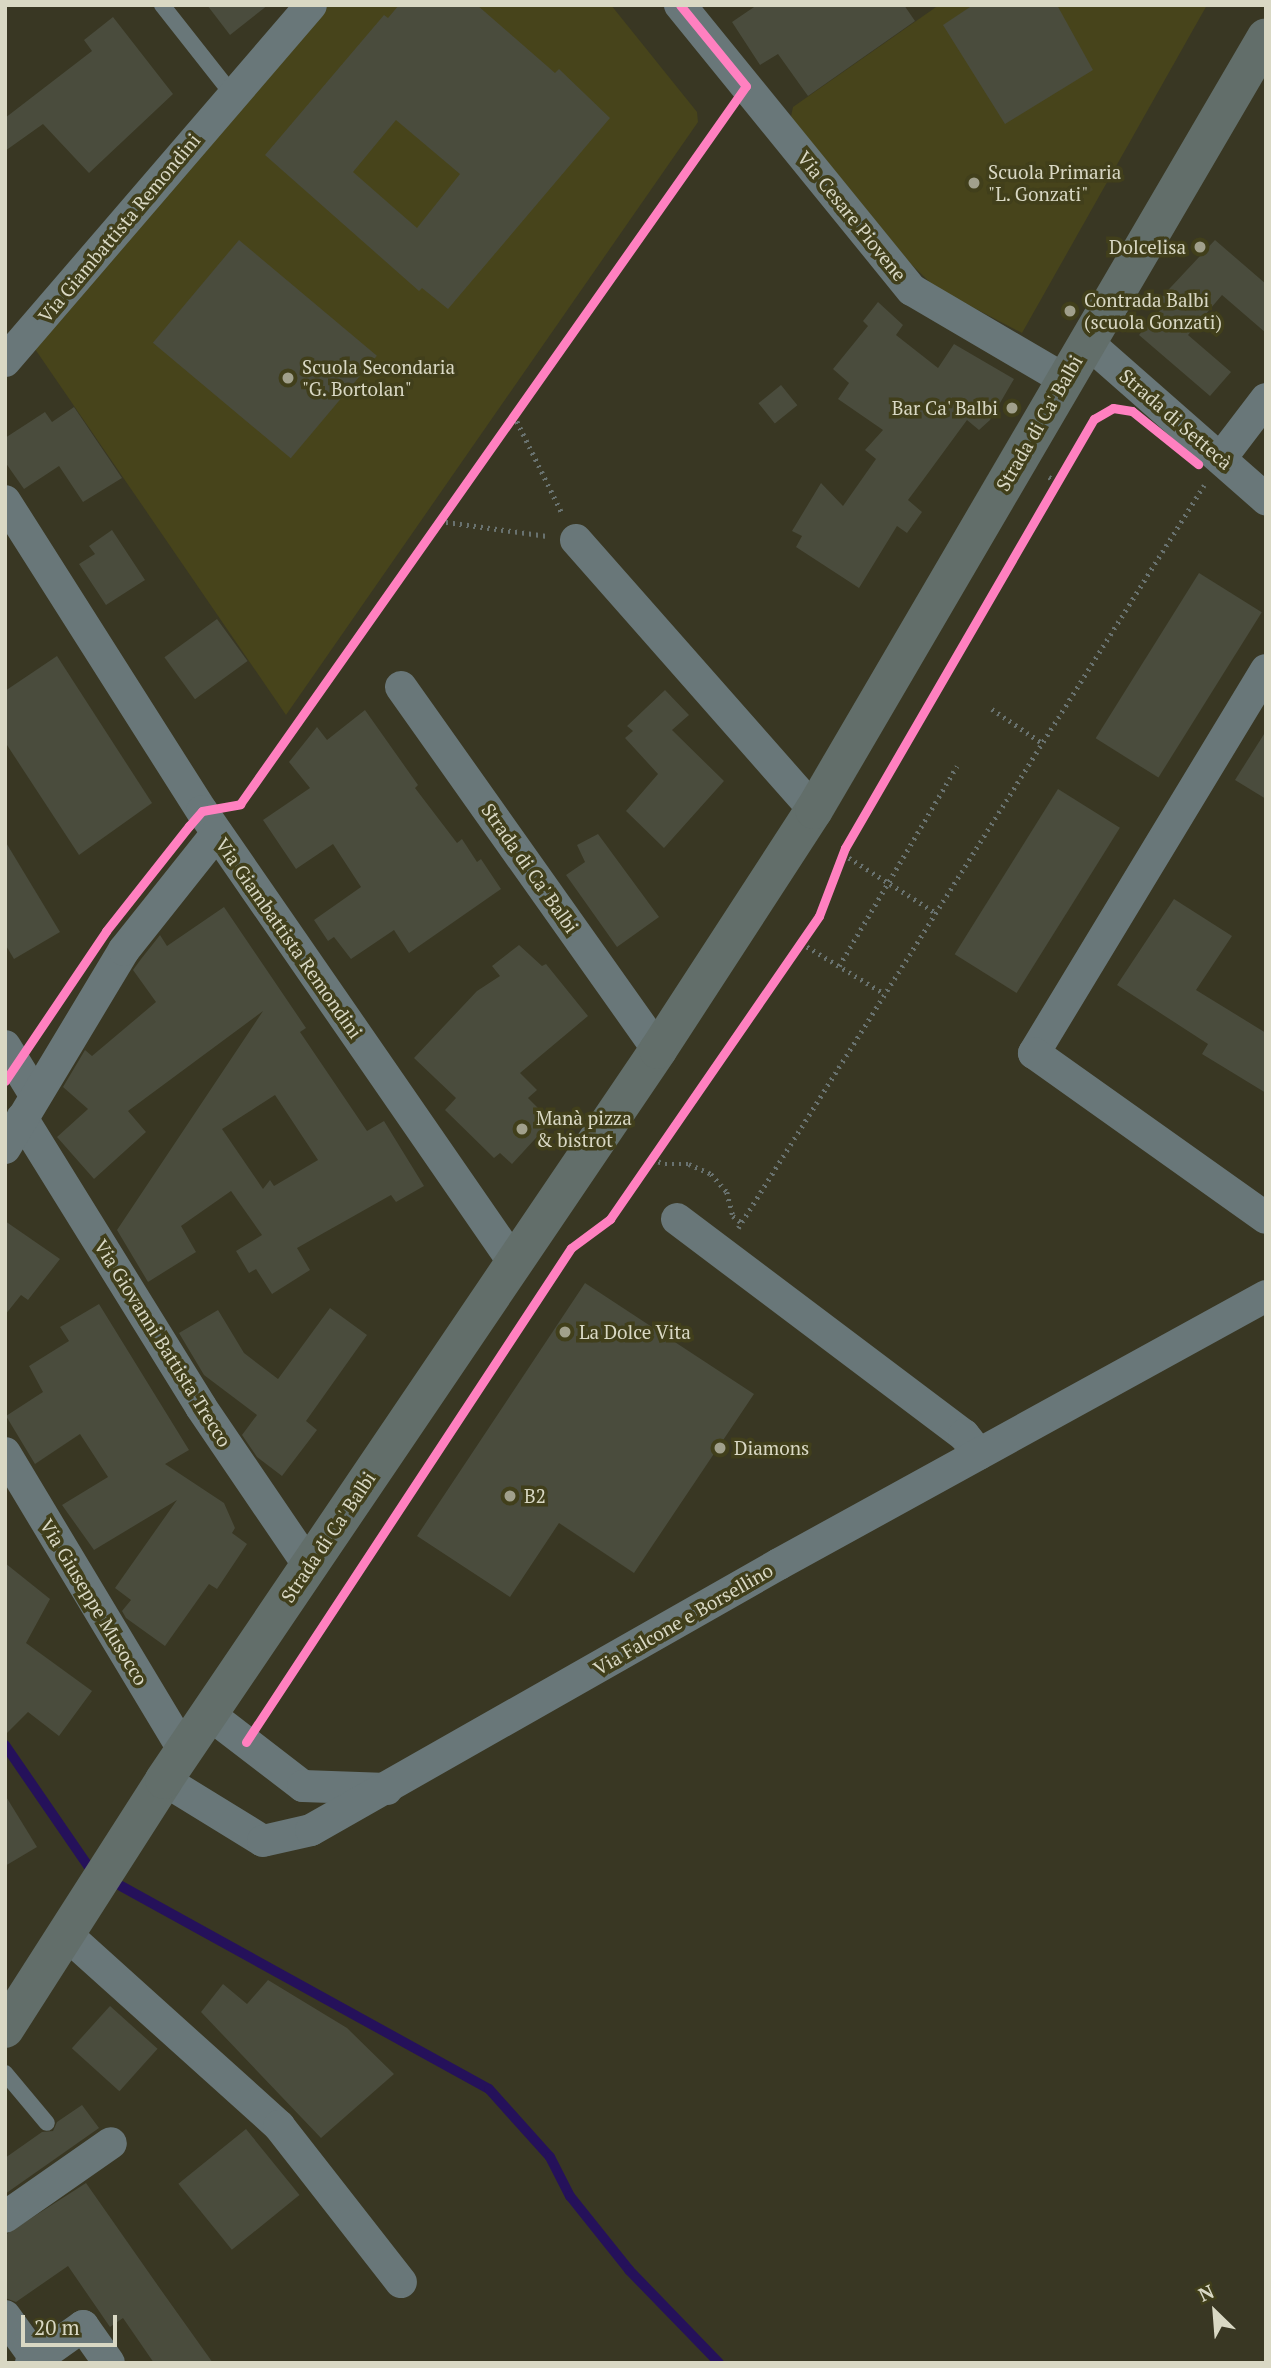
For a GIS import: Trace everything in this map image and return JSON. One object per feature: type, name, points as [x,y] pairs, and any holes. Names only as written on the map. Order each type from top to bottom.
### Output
[{"type":"main road","name":"Strada di Ca' Balbi","points":[[5,2029],[174,1765],[658,1050],[814,810],[1266,37]]},
{"type":"street","name":"Via Giambattista Remondini","points":[[5,361],[311,5]]},
{"type":"street","name":"Via Cesare Piovene","points":[[680,5],[912,290],[1064,379]]},
{"type":"street","name":"Strada di Settecà","points":[[1086,341],[1266,499]]},
{"type":"street","points":[[1221,458],[1266,399]]},
{"type":"street","name":"Via Giambattista Remondini","points":[[5,500],[217,833],[514,1263]]},
{"type":"street","points":[[576,540],[814,810]]},
{"type":"street","points":[[1266,670],[1034,1054],[1266,1218]]},
{"type":"street","name":"Strada di Ca' Balbi","points":[[401,687],[658,1050]]},
{"type":"street","points":[[5,1148],[124,950],[217,833]]},
{"type":"street","name":"Via Giovanni Battista Trecco","points":[[5,1046],[28,1107],[201,1407],[309,1566]]},
{"type":"street","points":[[677,1219],[964,1435],[979,1454]]},
{"type":"street","name":"Via Falcone e Borsellino","points":[[174,1765],[263,1841],[311,1830],[979,1454],[1266,1296]]},
{"type":"street","name":"Via Giuseppe Musocco","points":[[5,1453],[174,1765]]},
{"type":"street","points":[[209,1714],[303,1786],[388,1789]]},
{"type":"street","points":[[66,1934],[279,2126],[401,2282]]},
{"type":"street","points":[[5,2217],[111,2143]]},
{"type":"street","points":[[5,2316],[33,2361],[83,2326],[109,2363]]},
{"type":"lane","points":[[162,5],[232,94]]},
{"type":"lane","points":[[5,2073],[47,2123]]},
{"type":"path","points":[[507,426],[522,404]]},
{"type":"path","points":[[514,415],[576,540]]},
{"type":"path","points":[[723,1254],[1221,458]]},
{"type":"path","points":[[1051,493],[1063,472]]},
{"type":"path","points":[[431,532],[447,510]]},
{"type":"path","points":[[439,521],[576,540]]},
{"type":"path","points":[[992,709],[1042,743]]},
{"type":"path","points":[[839,966],[957,766]]},
{"type":"path","points":[[838,866],[844,851],[936,913]]},
{"type":"path","points":[[793,954],[807,933]]},
{"type":"path","points":[[801,943],[885,994]]},
{"type":"path","points":[[645,1169],[660,1147]]},
{"type":"path","points":[[652,1159],[665,1164],[689,1164],[711,1174],[727,1192],[733,1216],[742,1223]]},
{"type":"shaded area","name":"Scuola Secondaria \"G. Bortolan\"","points":[[327,5],[611,5],[697,112],[698,122],[286,715],[35,349]]},
{"type":"shaded area","name":"Scuola Primaria \"L. Gonzati\"","points":[[939,5],[1207,5],[1022,333],[936,288],[891,245],[790,121],[793,107]]},
{"type":"building","points":[[207,5],[268,5],[230,35]]},
{"type":"building","points":[[399,5],[477,5],[555,73],[559,69],[610,118],[448,309],[422,288],[419,291],[265,155],[384,15],[388,18]],"holes":[[[396,120],[460,174],[417,228],[353,172]]]},
{"type":"building","points":[[757,5],[904,5],[915,21],[808,96],[778,54],[760,65],[732,22]]},
{"type":"building","points":[[973,5],[1057,5],[1093,70],[1005,124],[943,25]]},
{"type":"building","points":[[113,17],[173,94],[89,173],[43,124],[5,151],[5,118],[92,51],[84,40]]},
{"type":"building","points":[[239,240],[377,356],[291,458],[153,343]]},
{"type":"building","points":[[1215,240],[1266,284],[1266,333],[1222,295],[1188,335],[1231,372],[1210,396],[1139,335],[1162,308],[1156,303]]},
{"type":"building","points":[[878,302],[903,325],[896,335],[938,368],[954,344],[1014,379],[990,420],[979,430],[967,420],[908,500],[922,512],[907,533],[897,526],[859,588],[796,547],[802,536],[792,531],[821,483],[843,506],[876,459],[865,450],[883,430],[838,399],[849,383],[833,369],[868,326],[863,321]]},
{"type":"building","points":[[781,385],[797,405],[775,423],[758,403]]},
{"type":"building","points":[[74,407],[122,478],[83,502],[59,466],[24,489],[5,462],[5,438],[45,412],[52,422]]},
{"type":"building","points":[[112,530],[145,580],[106,605],[79,564],[95,554],[89,546]]},
{"type":"building","points":[[1199,573],[1262,612],[1158,778],[1096,738]]},
{"type":"building","points":[[217,619],[248,661],[195,699],[164,657]]},
{"type":"building","points":[[57,656],[152,803],[79,855],[5,742],[5,691]]},
{"type":"building","points":[[665,690],[689,715],[672,730],[724,781],[664,848],[626,811],[658,774],[625,738],[633,731],[627,726]]},
{"type":"building","points":[[365,710],[418,785],[415,788],[457,843],[462,839],[477,862],[481,859],[501,889],[409,953],[394,930],[351,959],[334,937],[328,941],[314,920],[361,887],[333,844],[296,869],[263,820],[310,788],[289,762],[317,727],[327,740]]},
{"type":"building","points":[[1266,731],[1266,799],[1235,780]]},
{"type":"building","points":[[1058,789],[1120,828],[1017,993],[955,954]]},
{"type":"building","points":[[598,834],[659,917],[617,947],[566,875],[585,862],[577,845]]},
{"type":"building","points":[[5,841],[60,932],[14,959],[5,944]]},
{"type":"building","points":[[1174,899],[1232,936],[1196,990],[1266,1033],[1266,1093],[1202,1054],[1208,1044],[1117,985]]},
{"type":"building","points":[[224,907],[306,1028],[300,1032],[367,1131],[384,1121],[424,1186],[396,1202],[391,1195],[297,1248],[310,1270],[272,1294],[256,1269],[249,1273],[236,1251],[262,1235],[231,1191],[181,1226],[196,1252],[148,1282],[117,1230],[263,1011],[128,1111],[146,1132],[94,1179],[57,1137],[88,1109],[63,1087],[85,1050],[92,1056],[156,1002],[133,970],[160,935],[167,946]],"holes":[[[275,1095],[318,1160],[274,1186],[270,1180],[263,1189],[222,1129]]]},
{"type":"building","points":[[519,945],[542,966],[546,964],[588,1016],[520,1073],[537,1090],[528,1098],[540,1110],[535,1116],[546,1127],[512,1164],[500,1153],[494,1158],[445,1110],[456,1098],[414,1058],[477,991],[500,976],[492,966]]},
{"type":"building","points":[[5,1221],[60,1259],[28,1300],[21,1295],[5,1315]]},
{"type":"building","points":[[585,1283],[754,1394],[634,1573],[559,1523],[510,1597],[417,1536]]},
{"type":"building","points":[[99,1304],[189,1450],[165,1464],[224,1503],[235,1528],[232,1533],[247,1544],[217,1589],[209,1584],[165,1646],[126,1618],[122,1611],[131,1600],[115,1588],[177,1500],[94,1550],[62,1505],[108,1477],[80,1434],[35,1464],[6,1416],[43,1392],[29,1366],[69,1341],[60,1327]]},
{"type":"building","points":[[330,1308],[367,1335],[306,1421],[317,1430],[282,1476],[257,1457],[242,1435],[257,1415],[204,1375],[179,1333],[218,1310],[244,1353],[278,1379]]},
{"type":"building","points":[[5,1563],[50,1599],[26,1643],[92,1691],[59,1736],[28,1712],[5,1735]]},
{"type":"building","points":[[5,1795],[37,1847],[5,1866]]},
{"type":"building","points":[[268,1980],[347,2028],[394,2074],[321,2138],[201,2012],[223,1984],[247,2004]]},
{"type":"building","points":[[110,2006],[158,2049],[119,2091],[72,2048]]},
{"type":"building","points":[[82,2105],[99,2128],[5,2194],[5,2158],[42,2132],[53,2131],[57,2122]]},
{"type":"building","points":[[246,2129],[299,2195],[232,2250],[178,2184]]},
{"type":"building","points":[[86,2183],[213,2363],[154,2363],[123,2318],[110,2327],[68,2266],[16,2302],[5,2298],[5,2235]]},
{"type":"waterway","points":[[5,1745],[89,1867]]},
{"type":"waterway","points":[[121,1886],[489,2089],[550,2157],[570,2196],[629,2270],[719,2363]]},
{"type":"cycle path","points":[[5,1081],[106,931],[189,826],[202,811],[240,804],[746,86],[680,5]]},
{"type":"cycle path","points":[[246,1742],[571,1248],[610,1219],[819,916],[845,848],[1094,419],[1113,408],[1132,411],[1198,464]]},
{"type":"place","name":"Scuola Primaria \"L. Gonzati\"","points":[[974,183]]},
{"type":"place","name":"Dolcelisa","points":[[1200,247]]},
{"type":"place","name":"Contrada Balbi (scuola Gonzati)","points":[[1070,311]]},
{"type":"place","name":"Scuola Secondaria \"G. Bortolan\"","points":[[288,378]]},
{"type":"place","name":"Bar Ca' Balbi","points":[[1012,408]]},
{"type":"place","name":"Manà pizza & bistrot","points":[[522,1129]]},
{"type":"place","name":"La Dolce Vita","points":[[565,1332]]},
{"type":"place","name":"Diamons","points":[[720,1448]]},
{"type":"place","name":"B2","points":[[510,1496]]}]
